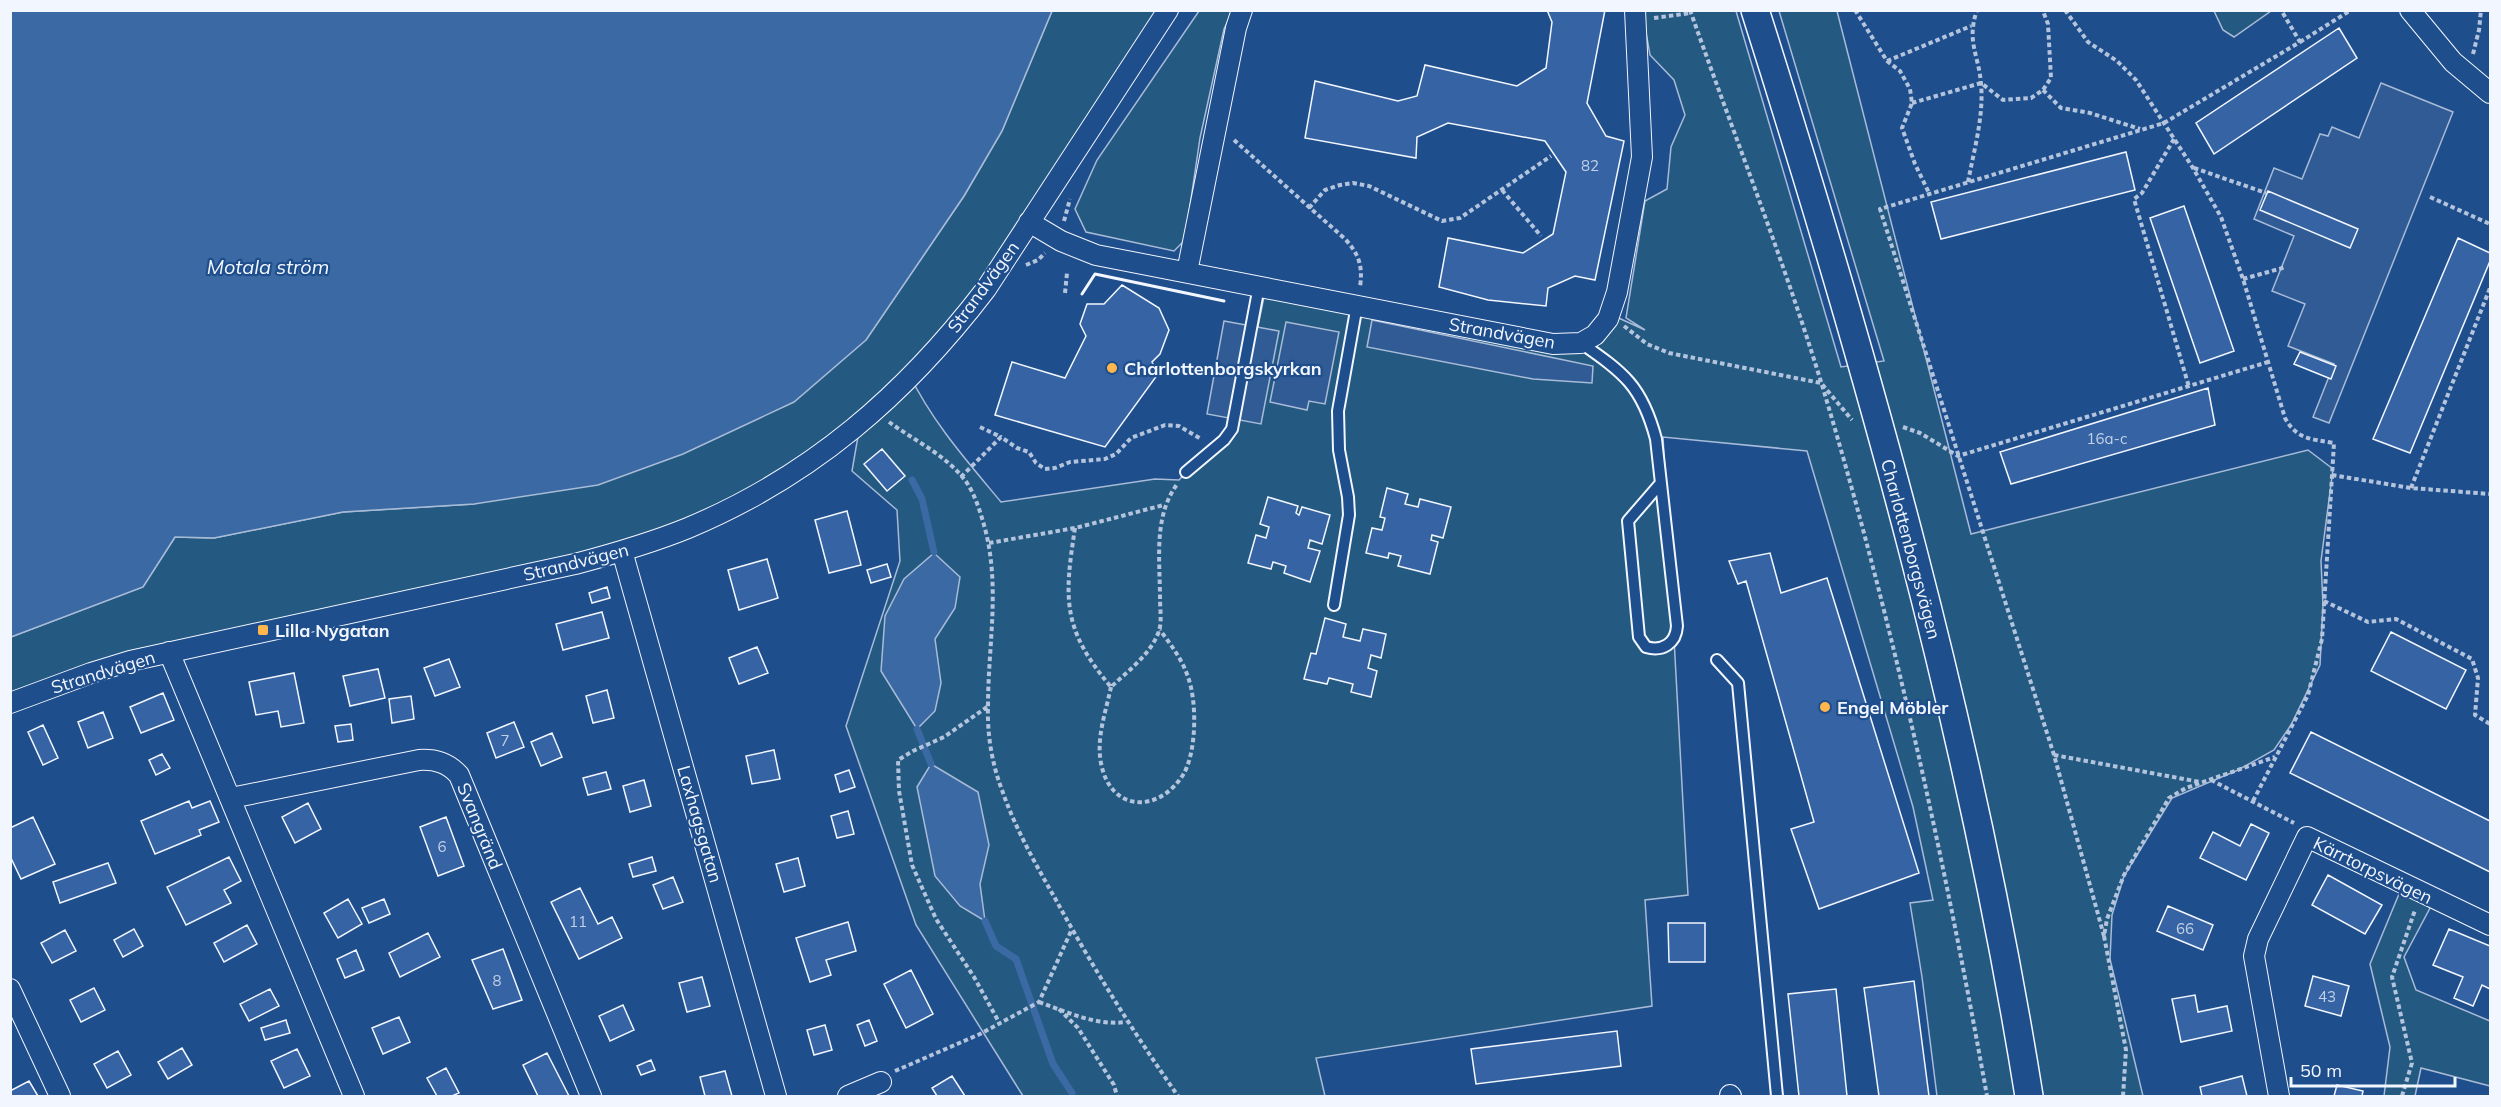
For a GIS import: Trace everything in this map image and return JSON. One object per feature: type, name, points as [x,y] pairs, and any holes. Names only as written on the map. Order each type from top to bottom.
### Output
[{"type":"main road","name":"Charlottenborgsvägen","points":[[1755,10],[1836,279],[1931,620],[1981,839],[2029,1096]]},
{"type":"street","name":"Strandvägen","points":[[10,703],[91,673],[169,652],[564,567],[622,551],[687,528],[745,501],[800,468],[864,421],[913,376],[958,325],[986,289],[1168,10]]},
{"type":"street","points":[[1187,273],[1236,28],[1242,10]]},
{"type":"street","points":[[2410,10],[2435,43],[2467,75],[2490,93]]},
{"type":"street","name":"Strandvägen","points":[[1029,222],[1061,241],[1096,255],[1553,344],[1581,344],[1595,335],[1610,314],[1617,292],[1642,156],[1635,15]]},
{"type":"street","name":"Laxhagsgatan","points":[[622,551],[776,1096]]},
{"type":"street","points":[[169,652],[354,1096]]},
{"type":"street","name":"Svangränd","points":[[231,798],[419,760],[429,759],[451,766],[459,775],[591,1096]]},
{"type":"street","name":"Kärrtorpsvägen","points":[[2279,1096],[2254,956],[2258,939],[2307,837],[2490,925]]},
{"type":"street","points":[[10,989],[60,1096]]},
{"type":"street","points":[[848,1096],[881,1082]]},
{"type":"lane","points":[[1186,472],[1215,448],[1233,429],[1259,286]]},
{"type":"lane","points":[[1334,605],[1349,515],[1339,450],[1338,411],[1357,305]]},
{"type":"lane","points":[[1581,344],[1621,371],[1634,387],[1650,418],[1656,439],[1677,635],[1665,647],[1654,649],[1646,647],[1639,637],[1628,521],[1660,484]]},
{"type":"lane","points":[[1717,660],[1738,683],[1777,1096]]},
{"type":"path","points":[[1854,10],[1887,60],[1900,71],[1910,89],[1912,103],[1902,128],[1915,164],[1929,193]]},
{"type":"path","points":[[1968,182],[1979,127],[1981,83],[1974,55],[1971,26],[1977,10]]},
{"type":"path","points":[[2065,10],[2088,42],[2117,61],[2136,80],[2221,216],[2243,279],[2285,418],[2292,430],[2299,435],[2334,443],[2322,639],[2308,695],[2253,801]]},
{"type":"path","points":[[2281,10],[2300,42]]},
{"type":"path","points":[[2122,1096],[2126,1050],[2104,936],[2054,755],[1880,209],[2164,123],[2351,10]]},
{"type":"path","points":[[2467,75],[2480,30],[2481,10]]},
{"type":"path","points":[[1981,83],[2003,100],[2031,98],[2043,90],[2050,78],[2048,24],[2044,11]]},
{"type":"path","points":[[1635,15],[1690,12],[1792,292],[1821,383],[1888,624],[1964,970],[1987,1096]]},
{"type":"path","points":[[1887,60],[1971,26]]},
{"type":"path","points":[[1912,103],[1981,83]]},
{"type":"path","points":[[2043,90],[2061,108],[2090,113],[2142,129]]},
{"type":"path","points":[[1217,124],[1346,239],[1357,252],[1362,276],[1357,305]]},
{"type":"path","points":[[2174,139],[2142,193],[2134,199],[2189,387]]},
{"type":"path","points":[[1309,208],[1326,190],[1340,184],[1353,183],[1369,186],[1442,221],[1460,218],[1551,156]]},
{"type":"path","points":[[2193,168],[2266,193]]},
{"type":"path","points":[[1502,190],[1541,236]]},
{"type":"path","points":[[2430,197],[2490,225]]},
{"type":"path","points":[[2243,279],[2286,267]]},
{"type":"path","points":[[1065,293],[1067,273]]},
{"type":"path","points":[[2411,488],[2490,288]]},
{"type":"path","points":[[1610,314],[1647,344],[1669,353],[1821,383]]},
{"type":"path","points":[[1958,456],[2268,362]]},
{"type":"path","points":[[889,422],[933,451],[961,477],[968,484],[980,509],[993,565],[994,595],[987,707],[991,748],[1001,789],[1039,869],[1072,929],[1126,1022],[1178,1096]]},
{"type":"path","points":[[980,427],[1017,448],[1029,452],[1036,463],[1045,469],[1083,460],[1105,459],[1116,454],[1131,438],[1165,425],[1179,426],[1215,448]]},
{"type":"path","points":[[961,477],[1001,437]]},
{"type":"path","points":[[1160,630],[1181,660],[1189,679],[1194,733],[1191,754],[1184,773],[1162,797],[1149,801],[1126,801],[1112,791],[1101,764],[1100,746],[1111,687],[1136,664],[1160,630],[1160,531],[1164,505],[1186,472]]},
{"type":"path","points":[[2332,475],[2411,488],[2490,494]]},
{"type":"path","points":[[989,543],[1076,528],[1164,505]]},
{"type":"path","points":[[1076,528],[1067,592],[1070,614],[1076,633],[1091,663],[1111,687]]},
{"type":"path","points":[[2324,601],[2368,622],[2397,619],[2472,659],[2478,678],[2475,715],[2490,724]]},
{"type":"path","points":[[987,707],[944,737],[898,760],[899,791],[912,865],[936,919],[974,977],[1000,1024]]},
{"type":"path","points":[[2054,755],[2202,783]]},
{"type":"path","points":[[2104,936],[2107,919],[2124,875],[2169,798],[2186,788],[2275,757]]},
{"type":"path","points":[[2211,780],[2291,820],[2307,837]]},
{"type":"path","points":[[2402,1096],[2412,1063],[2392,976],[2420,893]]},
{"type":"path","points":[[881,1082],[888,1074],[1000,1024],[1039,1002],[1072,929]]},
{"type":"path","points":[[1039,1002],[1097,1022],[1112,1024],[1126,1022]]},
{"type":"path","points":[[1059,1009],[1078,1028],[1114,1085],[1117,1096]]},
{"type":"shaded area","points":[[1642,10],[1736,11],[1841,367],[1884,361],[1779,11],[1837,11],[1971,534],[2308,450],[2333,469],[2321,561],[2323,605],[2320,665],[2291,725],[2274,750],[2238,770],[2172,798],[2124,876],[2112,915],[2110,959],[2143,1096],[1937,1096],[1910,903],[1933,900],[1913,807],[1807,451],[1663,437],[1688,895],[1645,900],[1652,1006],[1316,1058],[1325,1096],[1023,1096],[916,925],[846,726],[900,561],[897,510],[852,471],[861,419],[777,482],[622,552],[263,622],[42,683],[11,696],[11,637],[143,587],[175,537],[214,538],[343,512],[474,504],[866,340],[964,196],[1002,131],[1052,11],[1172,11],[1025,223],[909,374],[940,425],[1001,502],[1155,479],[1179,480],[1240,414],[1267,282],[1581,343],[1612,315],[1645,330],[1626,318],[1645,201],[1667,189],[1671,147],[1685,115],[1674,80],[1650,55]]},
{"type":"shaded area","points":[[1199,11],[1233,11],[1224,29],[1200,138],[1185,240],[1174,251],[1086,232],[1075,209],[1097,160]]},
{"type":"shaded area","points":[[2214,11],[2271,11],[2234,37],[2223,30]]},
{"type":"shaded area","points":[[2381,83],[2453,112],[2329,423],[2313,417],[2334,364],[2288,346],[2305,304],[2272,291],[2294,236],[2254,219],[2274,168],[2302,179],[2320,134],[2328,136],[2332,127],[2359,138]]},
{"type":"shaded area","points":[[1372,320],[1593,366],[1592,383],[1533,379],[1367,347]]},
{"type":"shaded area","points":[[1224,321],[1279,331],[1261,424],[1207,414]]},
{"type":"shaded area","points":[[1286,322],[1339,332],[1325,404],[1309,401],[1307,410],[1270,402]]},
{"type":"shaded area","points":[[2406,877],[2438,893],[2404,957],[2416,990],[2490,1021],[2490,1086],[2421,1068],[2415,1096],[2384,1096],[2390,1047],[2370,964]]},
{"type":"water","name":"Motala ström","points":[[11,10],[1052,11],[1002,131],[964,196],[866,340],[794,402],[683,454],[598,485],[474,504],[343,512],[214,538],[175,537],[143,587],[11,637]]},
{"type":"water","points":[[934,553],[960,577],[955,608],[935,639],[941,683],[935,711],[917,729],[881,671],[885,616],[904,579]]},
{"type":"water","points":[[931,764],[978,792],[989,845],[980,884],[985,921],[960,906],[935,876],[917,787]]},
{"type":"building","points":[[1547,10],[1605,10],[1587,103],[1606,136],[1624,141],[1595,280],[1575,276],[1548,288],[1546,306],[1488,300],[1439,287],[1448,238],[1523,253],[1553,234],[1566,172],[1545,141],[1448,123],[1417,137],[1416,158],[1305,138],[1315,81],[1398,101],[1417,96],[1425,65],[1517,86],[1546,68],[1552,22]]},
{"type":"building","points":[[2339,28],[2357,58],[2214,154],[2196,123]]},
{"type":"building","points":[[2126,152],[2135,190],[1941,239],[1931,202]]},
{"type":"building","points":[[2268,191],[2358,229],[2350,248],[2260,210]]},
{"type":"building","points":[[2184,206],[2234,351],[2200,363],[2150,218]]},
{"type":"building","points":[[2458,238],[2490,253],[2490,261],[2410,453],[2373,439]]},
{"type":"building","name":"Charlottenborgskyrkan","points":[[1122,285],[1159,308],[1169,330],[1160,354],[1152,362],[1158,374],[1105,447],[995,415],[1012,362],[1065,378],[1086,336],[1080,324],[1087,304],[1104,304]]},
{"type":"building","points":[[2300,352],[2336,366],[2331,379],[2294,364]]},
{"type":"building","points":[[2208,388],[2215,425],[2011,484],[2000,452]]},
{"type":"building","points":[[882,449],[905,476],[887,491],[864,464]]},
{"type":"building","points":[[1387,488],[1408,494],[1405,504],[1418,507],[1420,499],[1451,507],[1443,538],[1432,535],[1431,540],[1438,542],[1430,574],[1398,566],[1401,556],[1389,553],[1388,558],[1366,553],[1372,528],[1382,530],[1385,518],[1380,517]]},
{"type":"building","points":[[1268,497],[1298,506],[1296,513],[1299,515],[1302,507],[1330,515],[1322,544],[1310,540],[1308,548],[1320,551],[1310,582],[1284,573],[1286,566],[1273,562],[1271,569],[1248,563],[1256,535],[1266,538],[1269,527],[1260,524]]},
{"type":"building","points":[[847,511],[861,565],[829,573],[815,520]]},
{"type":"building","name":"Engel Möbler","points":[[1770,553],[1781,593],[1827,578],[1919,873],[1819,909],[1791,829],[1814,822],[1746,581],[1738,584],[1729,561]]},
{"type":"building","points":[[767,559],[778,598],[739,610],[728,570]]},
{"type":"building","points":[[887,564],[891,577],[871,583],[867,570]]},
{"type":"building","points":[[607,587],[610,598],[592,603],[589,593]]},
{"type":"building","points":[[602,612],[609,638],[563,650],[556,624]]},
{"type":"building","points":[[1325,618],[1346,624],[1343,637],[1360,641],[1363,629],[1386,634],[1381,658],[1371,655],[1368,668],[1377,671],[1371,697],[1351,692],[1353,684],[1329,678],[1327,684],[1304,679],[1311,653],[1316,654]]},
{"type":"building","points":[[2391,632],[2466,670],[2446,709],[2371,671]]},
{"type":"building","points":[[757,647],[768,673],[739,684],[729,658]]},
{"type":"building","points":[[449,659],[460,687],[435,696],[424,668]]},
{"type":"building","points":[[378,669],[385,698],[350,706],[343,676]]},
{"type":"building","points":[[294,673],[304,723],[281,727],[278,711],[256,715],[249,682]]},
{"type":"building","points":[[607,690],[614,718],[593,723],[586,696]]},
{"type":"building","points":[[163,693],[174,720],[141,733],[130,707]]},
{"type":"building","points":[[411,696],[414,719],[392,723],[389,699]]},
{"type":"building","points":[[103,712],[113,738],[88,748],[78,722]]},
{"type":"building","points":[[514,722],[524,747],[496,758],[487,733]]},
{"type":"building","points":[[351,724],[353,740],[338,742],[335,726]]},
{"type":"building","points":[[43,725],[58,758],[43,765],[28,732]]},
{"type":"building","points":[[2311,732],[2490,821],[2490,872],[2290,773]]},
{"type":"building","points":[[552,733],[562,757],[541,766],[531,742]]},
{"type":"building","points":[[774,750],[780,779],[752,784],[746,756]]},
{"type":"building","points":[[162,754],[170,768],[156,775],[149,760]]},
{"type":"building","points":[[849,770],[855,787],[840,792],[835,775]]},
{"type":"building","points":[[606,772],[611,789],[588,795],[583,778]]},
{"type":"building","points":[[644,780],[651,806],[630,812],[623,786]]},
{"type":"building","points":[[189,801],[192,808],[210,801],[219,822],[199,830],[201,835],[155,854],[141,821]]},
{"type":"building","points":[[308,803],[321,829],[295,843],[282,817]]},
{"type":"building","points":[[848,811],[854,834],[837,838],[831,816]]},
{"type":"building","points":[[33,817],[55,864],[21,879],[10,856],[10,828]]},
{"type":"building","points":[[446,817],[464,866],[438,876],[420,827]]},
{"type":"building","points":[[2251,824],[2269,833],[2246,880],[2200,858],[2213,832],[2240,846]]},
{"type":"building","points":[[229,857],[241,881],[224,890],[231,903],[186,925],[167,887]]},
{"type":"building","points":[[652,857],[656,871],[633,877],[629,864]]},
{"type":"building","points":[[798,858],[805,886],[784,892],[776,864]]},
{"type":"building","points":[[108,863],[116,883],[60,903],[53,882]]},
{"type":"building","points":[[2328,875],[2382,905],[2365,934],[2312,905]]},
{"type":"building","points":[[673,877],[683,902],[663,909],[653,885]]},
{"type":"building","points":[[580,888],[598,924],[612,917],[622,938],[579,959],[551,902]]},
{"type":"building","points":[[348,899],[362,924],[338,938],[324,913]]},
{"type":"building","points":[[384,899],[390,914],[369,923],[362,908]]},
{"type":"building","points":[[2168,906],[2213,925],[2203,950],[2157,931]]},
{"type":"building","points":[[848,922],[856,951],[826,960],[831,975],[810,982],[796,938]]},
{"type":"building","points":[[1668,923],[1705,923],[1705,962],[1669,962]]},
{"type":"building","points":[[247,925],[257,944],[224,962],[214,943]]},
{"type":"building","points":[[134,929],[143,946],[123,957],[114,940]]},
{"type":"building","points":[[2449,929],[2490,946],[2490,989],[2482,985],[2473,1006],[2454,998],[2463,977],[2433,965]]},
{"type":"building","points":[[65,930],[76,951],[52,963],[41,943]]},
{"type":"building","points":[[428,933],[440,957],[400,977],[389,953]]},
{"type":"building","points":[[503,949],[522,1000],[493,1009],[472,960]]},
{"type":"building","points":[[356,950],[364,970],[345,978],[337,959]]},
{"type":"building","points":[[911,970],[933,1014],[906,1028],[884,984]]},
{"type":"building","points":[[2313,976],[2349,986],[2341,1016],[2305,1006]]},
{"type":"building","points":[[702,977],[710,1006],[687,1012],[679,983]]},
{"type":"building","points":[[1914,981],[1929,1096],[1879,1096],[1864,988]]},
{"type":"building","points":[[94,988],[105,1010],[81,1022],[70,1000]]},
{"type":"building","points":[[270,989],[279,1006],[249,1021],[240,1004]]},
{"type":"building","points":[[1836,989],[1847,1096],[1799,1096],[1788,994]]},
{"type":"building","points":[[2195,995],[2198,1012],[2227,1006],[2232,1031],[2181,1042],[2172,999]]},
{"type":"building","points":[[623,1005],[634,1030],[610,1041],[599,1016]]},
{"type":"building","points":[[399,1017],[410,1042],[383,1054],[372,1028]]},
{"type":"building","points":[[286,1020],[290,1033],[265,1040],[261,1028]]},
{"type":"building","points":[[869,1020],[877,1041],[865,1046],[857,1025]]},
{"type":"building","points":[[825,1025],[832,1050],[814,1055],[807,1030]]},
{"type":"building","points":[[1617,1031],[1621,1066],[1476,1084],[1471,1049]]},
{"type":"building","points":[[182,1048],[192,1065],[168,1079],[158,1062]]},
{"type":"building","points":[[297,1049],[310,1076],[284,1088],[271,1061]]},
{"type":"building","points":[[118,1051],[131,1075],[107,1088],[94,1064]]},
{"type":"building","points":[[547,1053],[569,1096],[538,1096],[523,1065]]},
{"type":"building","points":[[651,1060],[655,1070],[641,1075],[637,1066]]},
{"type":"building","points":[[446,1068],[459,1093],[452,1096],[437,1096],[427,1078]]},
{"type":"building","points":[[725,1071],[732,1096],[705,1096],[700,1077]]},
{"type":"building","points":[[952,1076],[965,1096],[937,1096],[932,1088]]},
{"type":"building","points":[[2242,1076],[2247,1096],[2202,1096],[2200,1087]]},
{"type":"building","points":[[29,1081],[38,1096],[10,1096],[10,1091]]},
{"type":"building","points":[[2337,1085],[2363,1091],[2362,1096],[2334,1096]]},
{"type":"waterway","points":[[912,480],[922,499],[934,552]]},
{"type":"waterway","points":[[917,729],[931,764]]},
{"type":"waterway","points":[[985,921],[996,946],[1016,959],[1053,1064],[1072,1093]]},
{"type":"wall","points":[[1082,294],[1095,274],[1224,301]]},
{"type":"place","name":"Charlottenborgskyrkan","points":[[1112,368]]},
{"type":"place","name":"Lilla Nygatan","points":[[263,630]]},
{"type":"place","name":"Engel Möbler","points":[[1825,707]]}]
